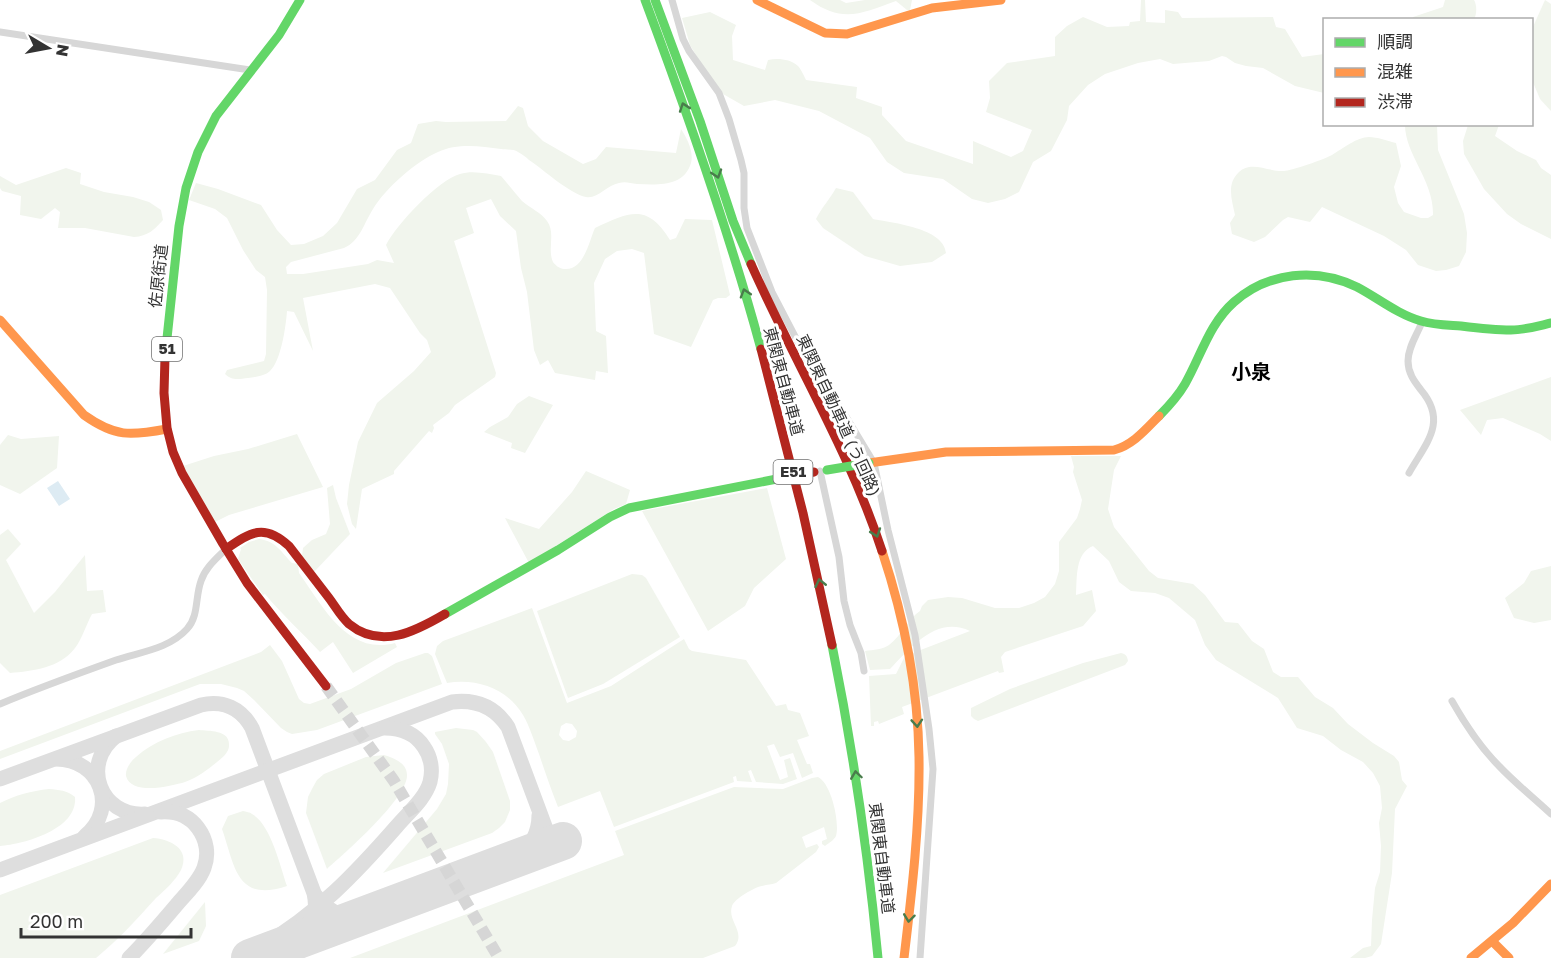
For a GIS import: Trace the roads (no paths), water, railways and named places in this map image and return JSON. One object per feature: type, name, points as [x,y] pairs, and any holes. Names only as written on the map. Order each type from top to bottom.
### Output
[{"type":"main road","name":"佐原街道","points":[[300,0],[287,23],[212,122],[195,159],[185,190],[178,226],[164,404],[167,429],[176,462],[226,549],[255,593],[326,686]]},
{"type":"main road","name":"東関東自動車道","points":[[645,0],[697,143],[731,249],[800,500],[839,672],[853,753],[868,859],[878,958]]},
{"type":"main road","name":"東関東自動車道 (う回路)","points":[[656,0],[730,213],[759,282],[845,454],[883,554],[901,619],[911,669],[919,754],[917,845],[904,958]]},
{"type":"main road","points":[[757,0],[825,33],[847,34],[932,8],[1001,0]]},
{"type":"main road","points":[[226,549],[257,531],[276,534],[290,546],[348,623],[373,635],[397,636],[415,630],[508,580],[608,518],[629,508],[820,471],[946,452],[1108,451],[1121,448],[1134,440],[1174,400],[1184,386],[1213,326],[1229,306],[1254,288],[1279,278],[1304,275],[1337,279],[1355,286],[1404,315],[1422,322],[1524,330],[1551,322]]},
{"type":"main road","points":[[0,320],[84,415],[95,423],[112,432],[127,435],[167,429]]},
{"type":"main road","points":[[1471,958],[1521,917],[1551,884]]},
{"type":"main road","points":[[1493,942],[1509,958]]},
{"type":"street","points":[[672,0],[683,39],[719,93],[729,119],[743,166],[747,228],[772,292],[811,367],[839,405],[872,463],[915,635],[930,729],[933,769],[920,958]]},
{"type":"street","points":[[0,32],[250,70]]},
{"type":"street","points":[[1409,473],[1435,423],[1432,405],[1413,379],[1408,365],[1410,348],[1422,322]]},
{"type":"street","points":[[820,471],[839,557],[844,601],[850,626],[861,653],[864,671]]},
{"type":"street","points":[[0,704],[177,639],[191,624],[203,576],[210,565],[226,549]]},
{"type":"street","points":[[1452,701],[1499,766],[1551,814]]},
{"type":"tunnel","points":[[326,686],[394,781],[499,958]]},
{"type":"district","name":"小泉","points":[[1251,372]]}]
